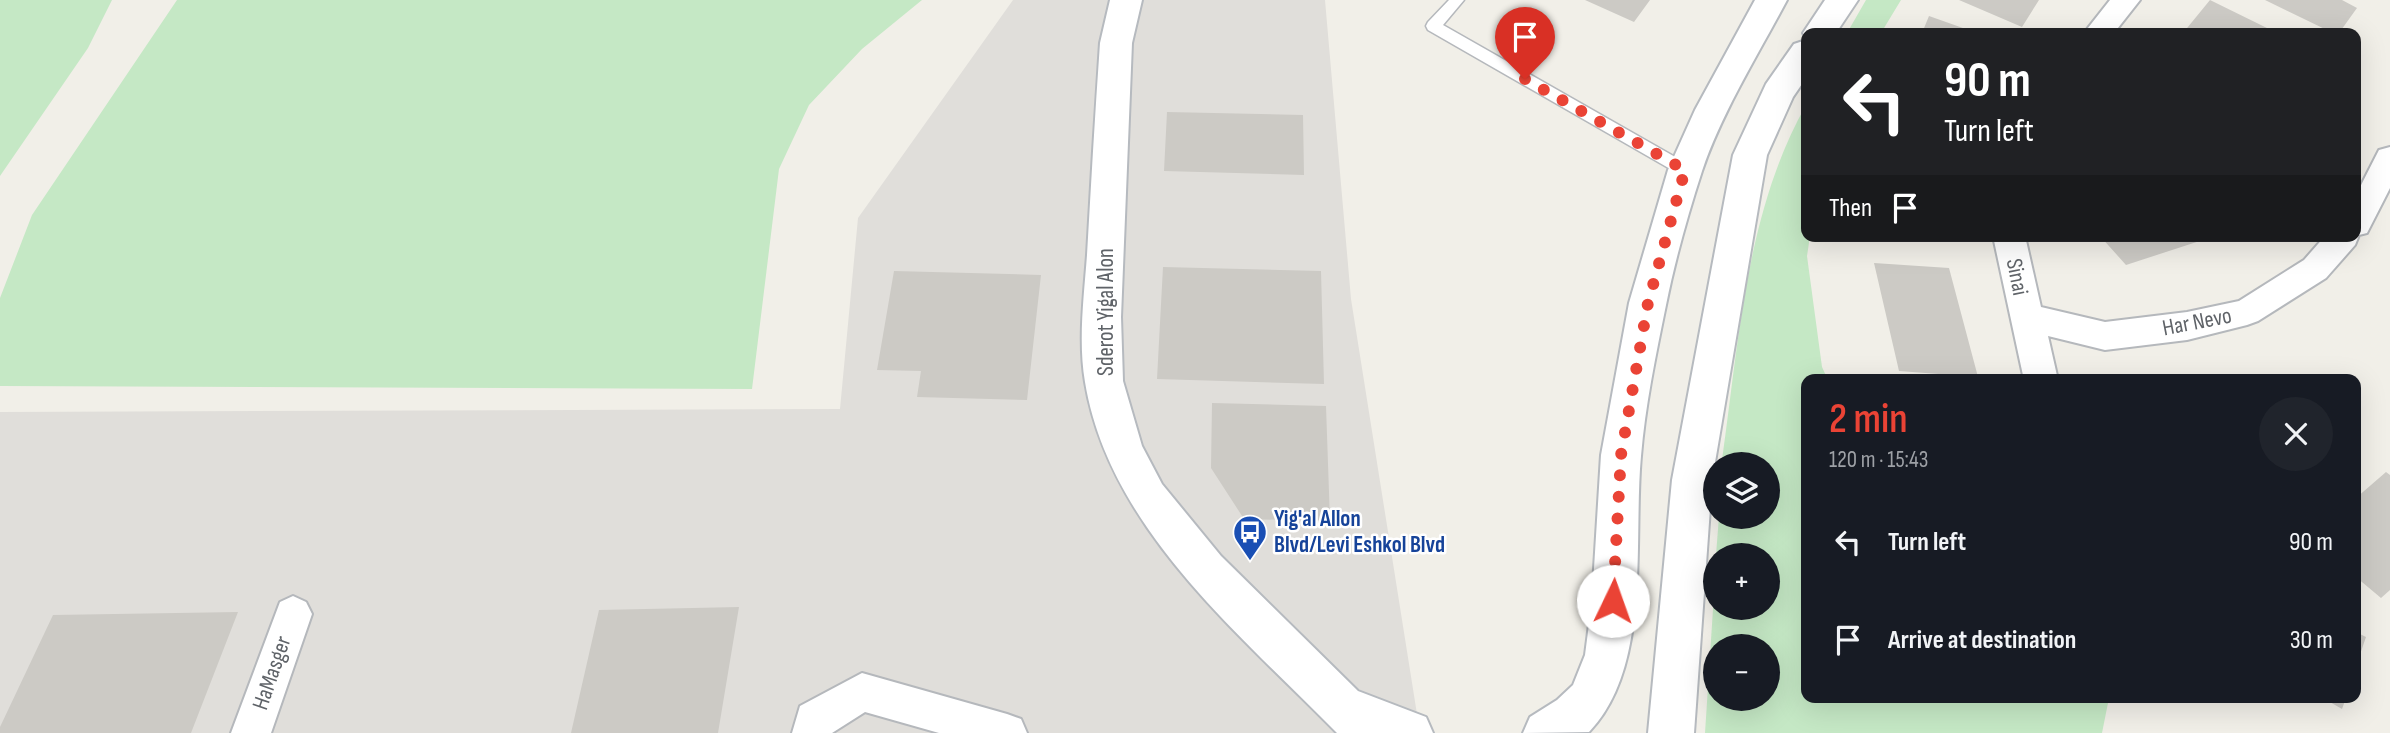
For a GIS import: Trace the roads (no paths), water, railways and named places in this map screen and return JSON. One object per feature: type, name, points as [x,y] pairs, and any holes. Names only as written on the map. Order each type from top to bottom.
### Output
[{"type":"main road","name":"Sderot Yigal Alon","points":[[1126,0],[1116,43],[1102,317],[1104,380],[1123,450],[1148,497],[1206,570],[1356,720],[1410,733]]},
{"type":"main road","points":[[1546,733],[1573,716],[1589,700],[1607,655],[1613,601],[1621,455],[1648,303],[1685,170],[1712,110],[1770,0]]},
{"type":"main road","points":[[1822,28],[1842,0]]},
{"type":"main road","points":[[1671,733],[1692,480],[1750,155],[1778,93],[1801,59]]},
{"type":"street","points":[[2102,28],[2126,0]]},
{"type":"street","points":[[2361,214],[2390,158]]},
{"type":"street","name":"Sinai","points":[[2010,242],[2039,374]]},
{"type":"street","name":"Har Nevo","points":[[2025,317],[2105,335],[2187,327],[2247,312],[2315,269],[2339,242]]},
{"type":"street","name":"HaMasger","points":[[251,733],[293,614]]},
{"type":"street","points":[[812,733],[814,720],[862,692],[1007,733]]},
{"type":"lane","points":[[1457,0],[1433,26],[1685,170]]},
{"type":"place","name":"Yig'al Allon Blvd/Levi Eshkol Blvd","points":[[1250,562]]}]
